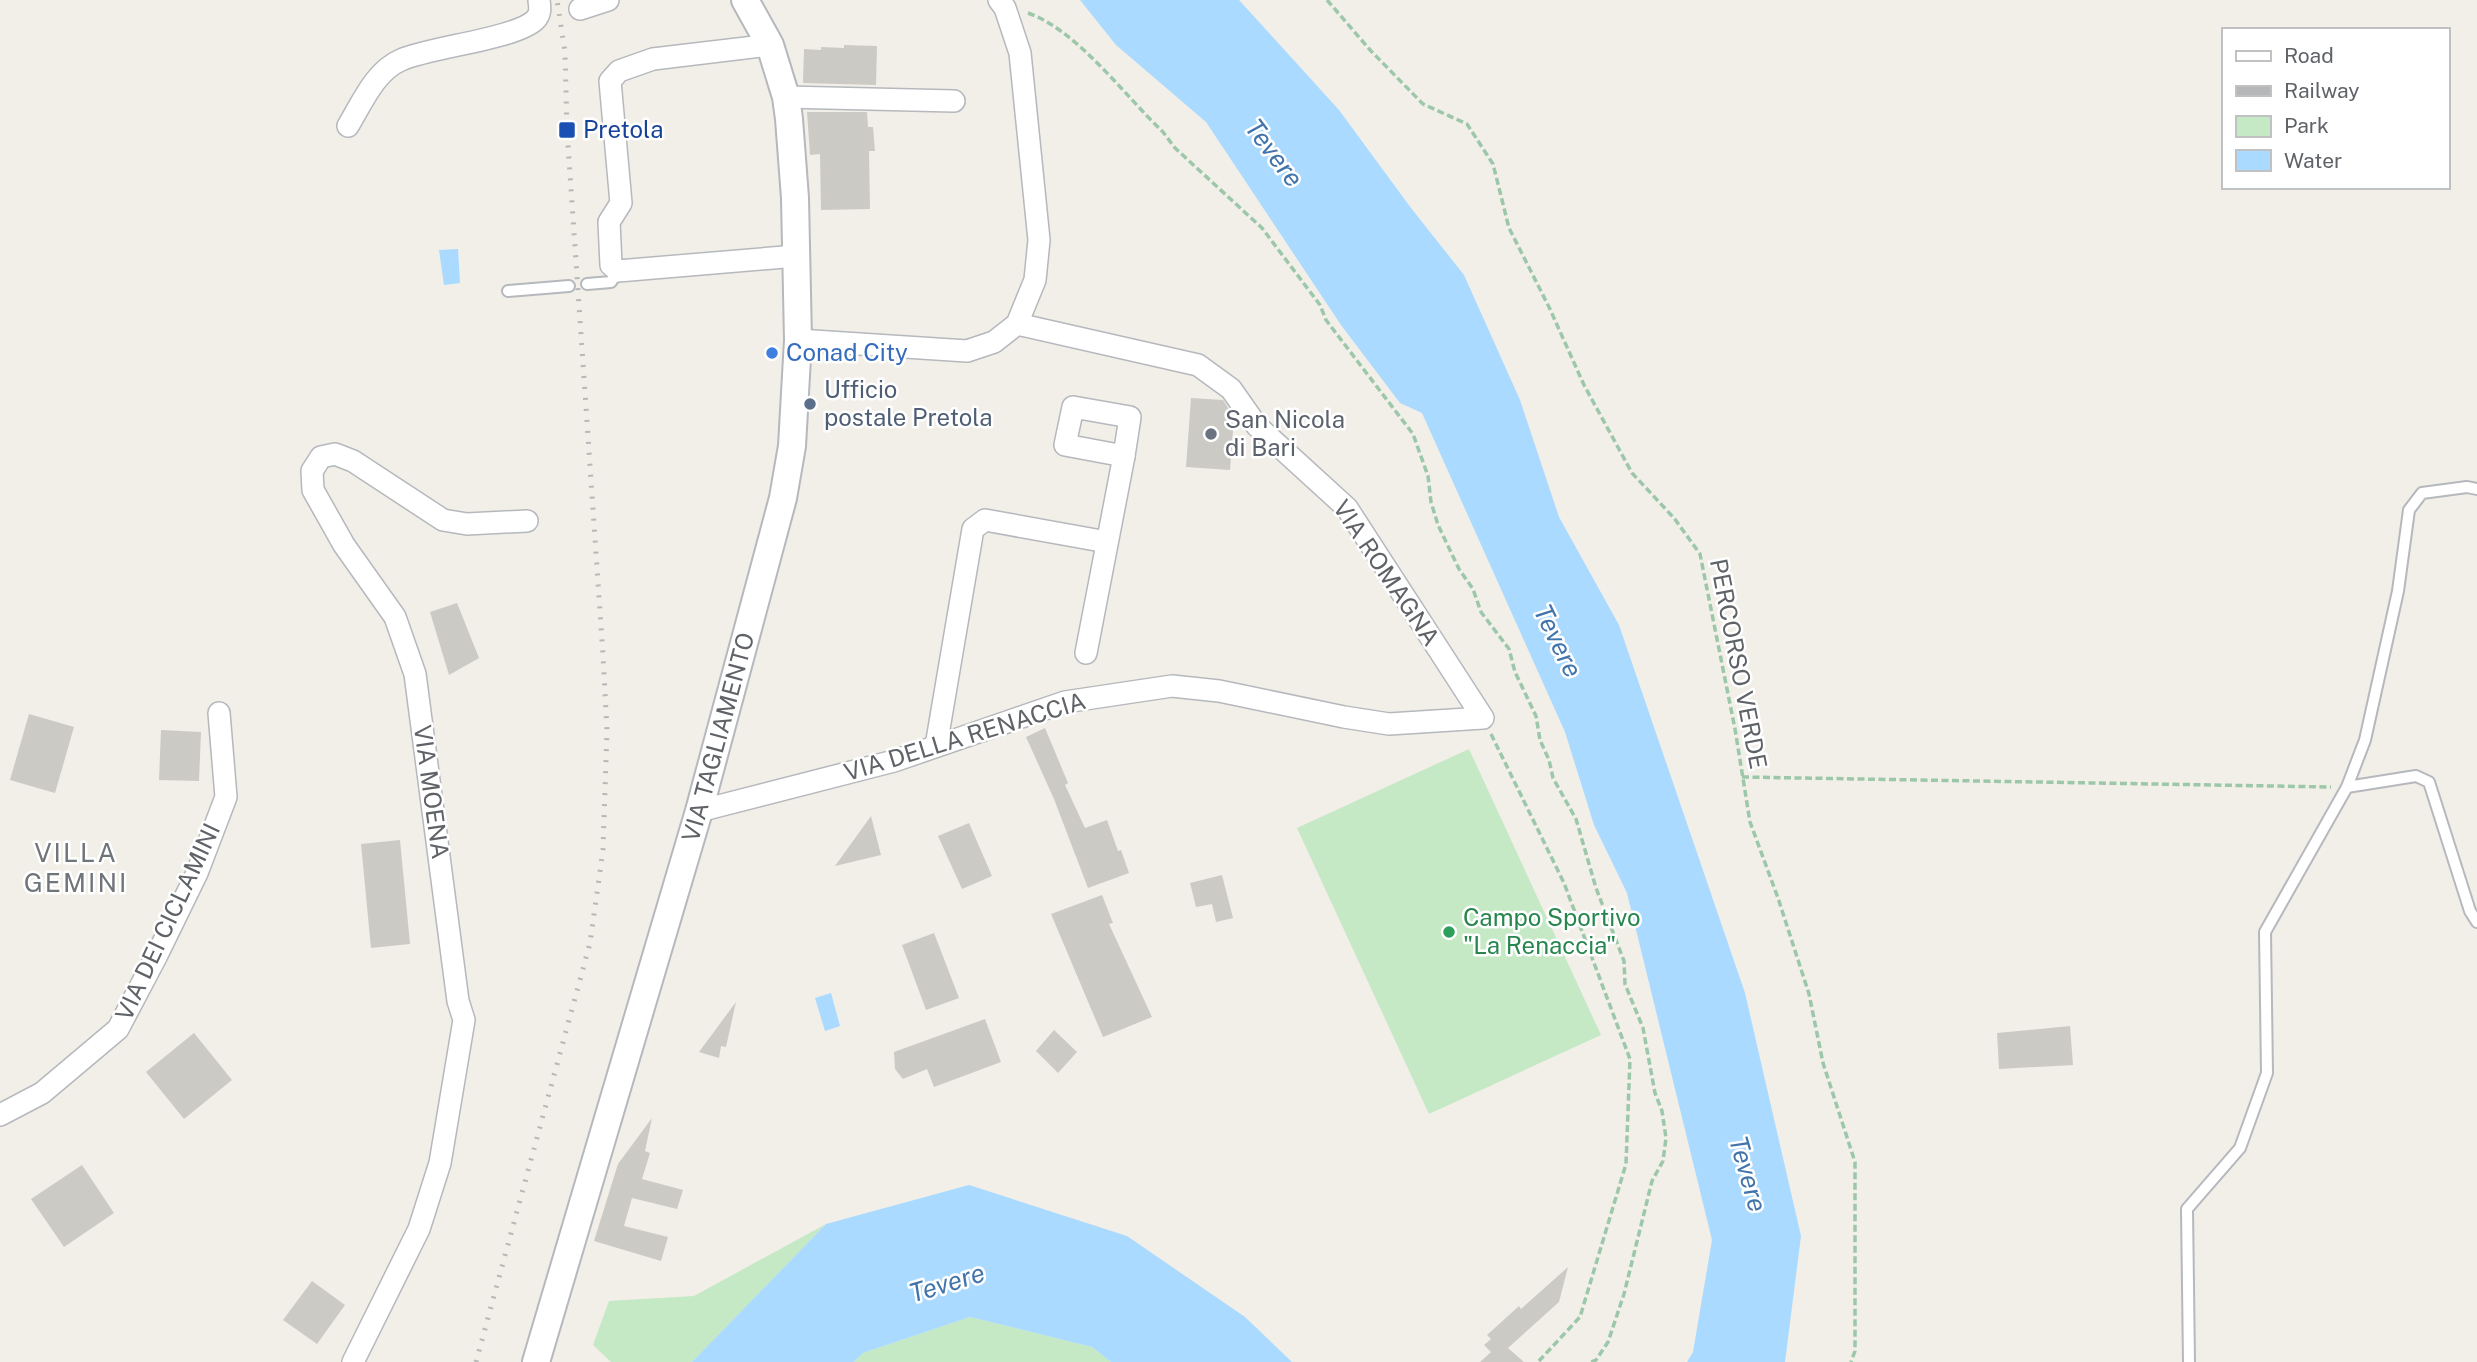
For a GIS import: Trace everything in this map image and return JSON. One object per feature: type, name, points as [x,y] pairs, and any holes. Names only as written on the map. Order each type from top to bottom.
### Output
[{"type":"street","points":[[348,126],[374,81],[400,60],[519,29],[537,18],[541,9],[539,0]]},
{"type":"street","points":[[580,9],[608,0]]},
{"type":"street","name":"VIA TAGLIAMENTO","points":[[536,1362],[699,811],[783,498],[792,446],[798,340],[795,198],[786,97],[771,45],[745,0]]},
{"type":"street","points":[[798,340],[967,352],[994,342],[1017,324],[1035,280],[1040,240],[1020,52],[1005,8],[999,0]]},
{"type":"street","points":[[771,45],[653,59],[619,71],[610,81],[621,203],[610,222],[611,265],[618,271],[796,256]]},
{"type":"street","points":[[786,97],[954,101]]},
{"type":"street","name":"VIA ROMAGNA","points":[[1017,324],[1198,365],[1231,390],[1257,426],[1348,508],[1483,718]]},
{"type":"street","name":"VIA MOENA","points":[[353,1362],[419,1229],[440,1163],[464,1020],[458,1001],[415,674],[395,617],[344,545],[313,490],[312,471],[321,457],[335,454],[353,461],[443,520],[467,524],[527,521]]},
{"type":"street","points":[[1086,653],[1124,456]]},
{"type":"street","points":[[936,746],[973,529],[985,520],[1107,542]]},
{"type":"street","name":"VIA DELLA RENACCIA","points":[[699,811],[894,761],[1065,702],[1172,686],[1219,691],[1344,718],[1389,724],[1483,718]]},
{"type":"street","name":"VIA DEI CICLAMINI","points":[[0,1115],[42,1093],[118,1029],[197,873],[226,797],[219,713]]},
{"type":"lane","points":[[587,284],[611,282],[618,271]]},
{"type":"lane","points":[[508,291],[569,286]]},
{"type":"lane","points":[[2189,1362],[2187,1209],[2239,1148],[2267,1073],[2265,932],[2347,788],[2365,740],[2398,591],[2409,510],[2422,493],[2467,487],[2477,489]]},
{"type":"lane","points":[[2347,788],[2416,776],[2429,782],[2470,911],[2477,922]]},
{"type":"path","name":"PERCORSO VERDE","points":[[1327,0],[1371,51],[1423,104],[1467,124],[1493,164],[1509,228],[1584,385],[1632,473],[1674,518],[1700,554],[1735,729],[1750,822],[1809,995],[1823,1063],[1855,1162],[1855,1351],[1851,1362]]},
{"type":"path","points":[[1483,718],[1564,883],[1630,1059],[1626,1164],[1580,1317],[1538,1362]]},
{"type":"path","points":[[1742,776],[2347,788]]},
{"type":"green space","name":"Campo Sportivo \"La Renaccia\"","points":[[1469,749],[1601,1035],[1429,1114],[1297,828]]},
{"type":"green space","points":[[826,1224],[692,1362],[611,1362],[593,1345],[609,1301],[694,1296]]},
{"type":"green space","points":[[970,1317],[1092,1347],[1111,1362],[854,1362],[863,1353]]},
{"type":"water","name":"Tevere","points":[[1080,0],[1239,0],[1339,110],[1464,275],[1520,400],[1559,517],[1619,625],[1745,993],[1801,1236],[1785,1362],[1687,1362],[1693,1352],[1712,1240],[1627,893],[1594,825],[1565,732],[1422,413],[1400,403],[1341,325],[1206,122],[1116,45]]},
{"type":"water","points":[[458,249],[460,283],[444,285],[439,250]]},
{"type":"water","points":[[831,993],[840,1026],[825,1031],[815,998]]},
{"type":"water","name":"Tevere","points":[[969,1185],[1127,1236],[1245,1317],[1292,1362],[1111,1362],[1092,1347],[970,1317],[863,1353],[854,1362],[692,1362],[826,1224]]},
{"type":"building","points":[[844,45],[877,46],[876,85],[803,83],[804,49],[844,48]]},
{"type":"building","points":[[807,112],[867,112],[868,127],[873,127],[875,151],[869,151],[870,209],[821,210],[820,154],[810,155]]},
{"type":"building","name":"San Nicola di Bari","points":[[1191,398],[1223,400],[1234,417],[1230,470],[1186,467]]},
{"type":"building","points":[[457,603],[479,658],[449,675],[430,612]]},
{"type":"building","points":[[29,714],[74,727],[55,793],[10,780]]},
{"type":"building","points":[[1045,728],[1068,783],[1065,785],[1085,828],[1107,820],[1129,873],[1088,888],[1054,799],[1026,737]]},
{"type":"building","points":[[161,730],[201,732],[199,781],[159,780]]},
{"type":"building","points":[[871,816],[881,855],[835,866]]},
{"type":"building","points":[[969,823],[992,876],[962,889],[938,836]]},
{"type":"building","points":[[400,840],[410,944],[371,948],[361,844]]},
{"type":"building","points":[[1222,875],[1233,918],[1216,922],[1212,904],[1196,907],[1190,883]]},
{"type":"building","points":[[1102,895],[1113,923],[1109,924],[1152,1017],[1103,1037],[1051,914]]},
{"type":"building","points":[[934,933],[959,998],[926,1010],[902,945]]},
{"type":"building","points":[[736,1002],[726,1047],[721,1046],[719,1058],[699,1052]]},
{"type":"building","points":[[985,1019],[1001,1062],[934,1087],[927,1069],[903,1079],[895,1069],[894,1052]]},
{"type":"building","points":[[2070,1026],[2073,1065],[1999,1069],[1997,1033]]},
{"type":"building","points":[[1054,1030],[1077,1052],[1058,1073],[1036,1051]]},
{"type":"building","points":[[194,1033],[232,1080],[184,1119],[146,1072]]},
{"type":"building","points":[[652,1118],[645,1151],[650,1153],[642,1179],[683,1190],[677,1209],[632,1198],[624,1226],[668,1237],[661,1261],[594,1241],[618,1164]]},
{"type":"building","points":[[82,1165],[114,1213],[64,1247],[31,1199]]},
{"type":"building","points":[[1568,1267],[1559,1302],[1508,1348],[1524,1362],[1480,1362],[1491,1352],[1484,1345],[1491,1339],[1487,1335]]},
{"type":"building","points":[[312,1281],[345,1305],[317,1344],[283,1320]]},
{"type":"railway","points":[[476,1362],[590,943],[603,850],[607,731],[603,655],[567,130],[565,52],[557,0]]},
{"type":"place","name":"Pretola","points":[[567,130]]},
{"type":"place","name":"Conad City","points":[[772,353]]},
{"type":"place","name":"Ufficio postale Pretola","points":[[810,404]]},
{"type":"place","name":"San Nicola di Bari","points":[[1211,434]]},
{"type":"place","name":"Campo Sportivo \"La Renaccia\"","points":[[1449,932]]},
{"type":"district","name":"VILLA GEMINI","points":[[76,868]]}]
